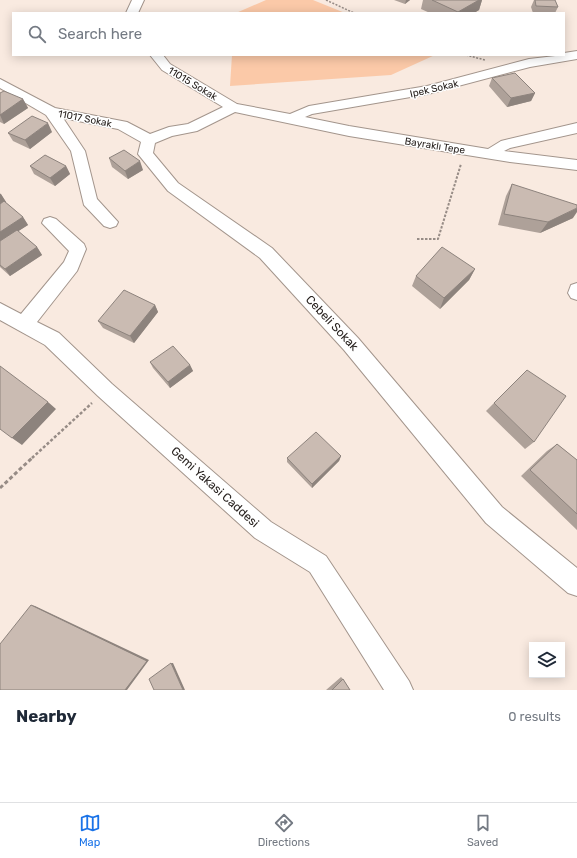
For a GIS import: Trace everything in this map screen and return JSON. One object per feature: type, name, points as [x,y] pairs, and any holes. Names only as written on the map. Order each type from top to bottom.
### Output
[{"type":"street","points":[[132,12],[138,0]]},
{"type":"street","name":"Ipek Sokak","points":[[293,120],[296,116],[309,110],[428,90],[529,63],[577,54]]},
{"type":"street","name":"11015 Sokak","points":[[157,56],[166,67],[232,107],[293,120]]},
{"type":"street","name":"11017 Sokak","points":[[0,83],[52,112],[122,125],[149,140]]},
{"type":"street","points":[[149,140],[169,132],[192,128],[232,107]]},
{"type":"street","points":[[52,112],[78,151],[90,201],[110,222]]},
{"type":"street","name":"Bayraklı Tepe","points":[[293,120],[349,131],[577,165]]},
{"type":"street","points":[[492,153],[506,144],[577,128]]},
{"type":"street","name":"Cebeli Sokak","points":[[149,140],[145,154],[173,187],[266,252],[351,344],[494,515],[577,584]]},
{"type":"street","points":[[24,324],[71,266],[78,249],[50,223]]},
{"type":"street","name":"Gemi Yakasi Caddesi","points":[[0,311],[52,339],[106,390],[263,530],[318,564],[400,690]]},
{"type":"path","points":[[326,0],[352,12]]},
{"type":"path","points":[[417,239],[438,239],[466,149]]},
{"type":"path","points":[[0,488],[106,390]]},
{"type":"shaded area","points":[[266,0],[313,0],[343,12],[238,12]]},
{"type":"shaded area","points":[[232,56],[433,56],[391,75],[230,86]]},
{"type":"building","points":[[432,0],[479,0],[458,12]]},
{"type":"building","points":[[535,0],[555,0],[558,7],[536,6]]},
{"type":"building","points":[[515,73],[535,93],[511,98],[492,78]]},
{"type":"building","points":[[4,91],[23,99],[0,115],[0,93]]},
{"type":"building","points":[[32,116],[48,123],[25,140],[8,133]]},
{"type":"building","points":[[124,150],[140,161],[125,171],[109,158]]},
{"type":"building","points":[[45,155],[66,166],[50,178],[30,166]]},
{"type":"building","points":[[512,184],[577,205],[577,208],[548,222],[504,214]]},
{"type":"building","points":[[4,201],[23,217],[0,232],[0,204]]},
{"type":"building","points":[[17,230],[37,247],[5,269],[0,265],[0,241]]},
{"type":"building","points":[[442,247],[475,269],[444,298],[416,276]]},
{"type":"building","points":[[124,290],[155,305],[130,336],[98,321]]},
{"type":"building","points":[[173,346],[190,365],[168,382],[150,362]]},
{"type":"building","points":[[0,366],[48,402],[12,438],[0,429]]},
{"type":"building","points":[[527,370],[566,396],[534,442],[494,403]]},
{"type":"building","points":[[316,432],[341,456],[312,484],[287,458]]},
{"type":"building","points":[[557,444],[577,460],[577,514],[530,470]]},
{"type":"building","points":[[31,605],[147,661],[125,690],[0,690],[0,644]]},
{"type":"building","points":[[171,663],[183,690],[154,690],[149,679]]},
{"type":"building","points":[[343,679],[350,690],[332,690]]}]
